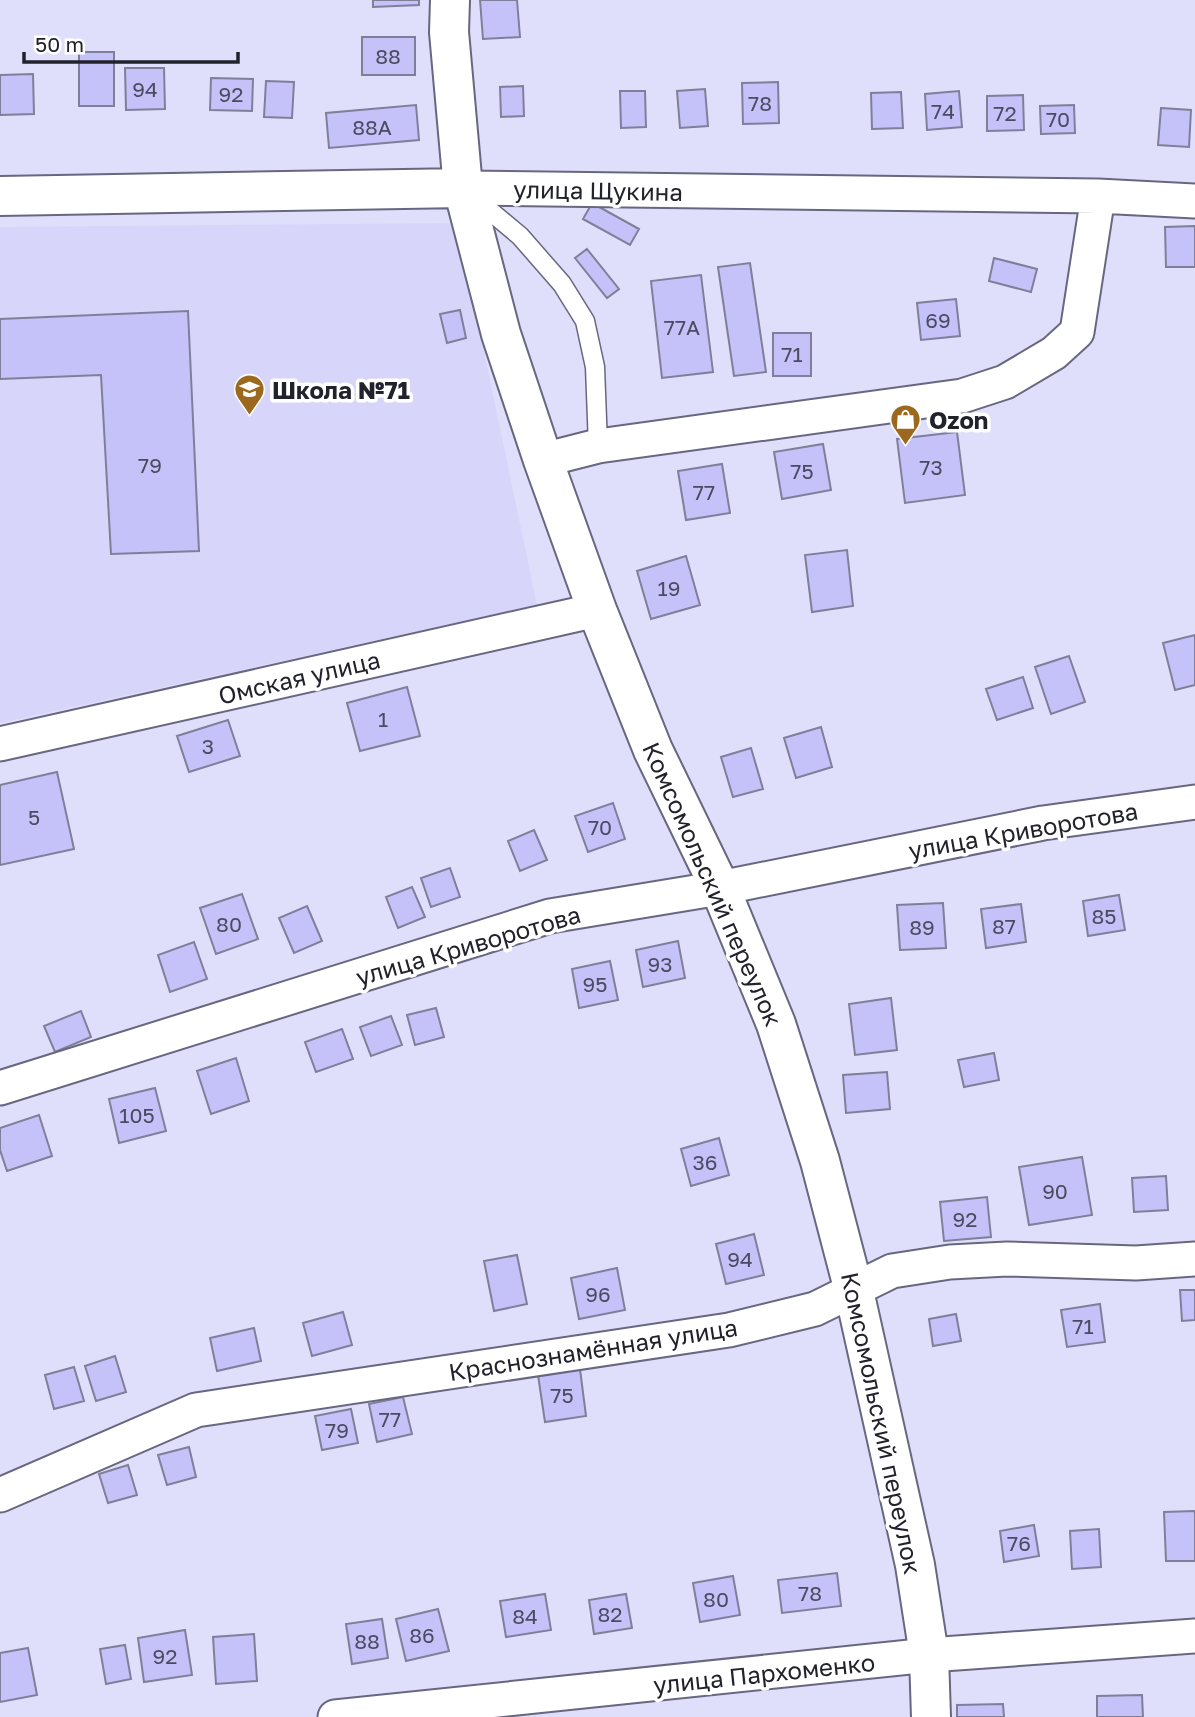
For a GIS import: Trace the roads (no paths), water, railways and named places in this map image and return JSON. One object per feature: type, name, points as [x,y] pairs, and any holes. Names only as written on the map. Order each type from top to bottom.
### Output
[{"type":"street","name":"Комсомольский переулок","points":[[450,0],[449,32],[463,188],[501,334],[597,610],[653,750],[719,888],[780,1037],[820,1161],[854,1291],[915,1565],[929,1655],[931,1717]]},
{"type":"street","name":"улица Щукина","points":[[0,196],[463,188],[1098,196],[1195,201]]},
{"type":"street","points":[[543,460],[598,446],[962,396],[1005,382],[1054,353],[1077,331],[1098,196]]},
{"type":"street","name":"Омская улица","points":[[0,744],[597,610]]},
{"type":"street","name":"улица Криворотова","points":[[0,1088],[550,916],[719,888],[1043,823],[1195,802]]},
{"type":"street","name":"Краснознамённая улица","points":[[0,1495],[196,1410],[729,1330],[815,1310],[892,1271],[950,1262],[1007,1259],[1136,1263],[1195,1259]]},
{"type":"street","name":"улица Пархоменко","points":[[334,1717],[929,1655],[1195,1636]]},
{"type":"lane","points":[[463,188],[520,236],[562,284],[584,321],[595,367],[598,446]]},
{"type":"place","name":"Школа №71","points":[[249,416]]},
{"type":"place","name":"Ozon","points":[[906,446]]}]
